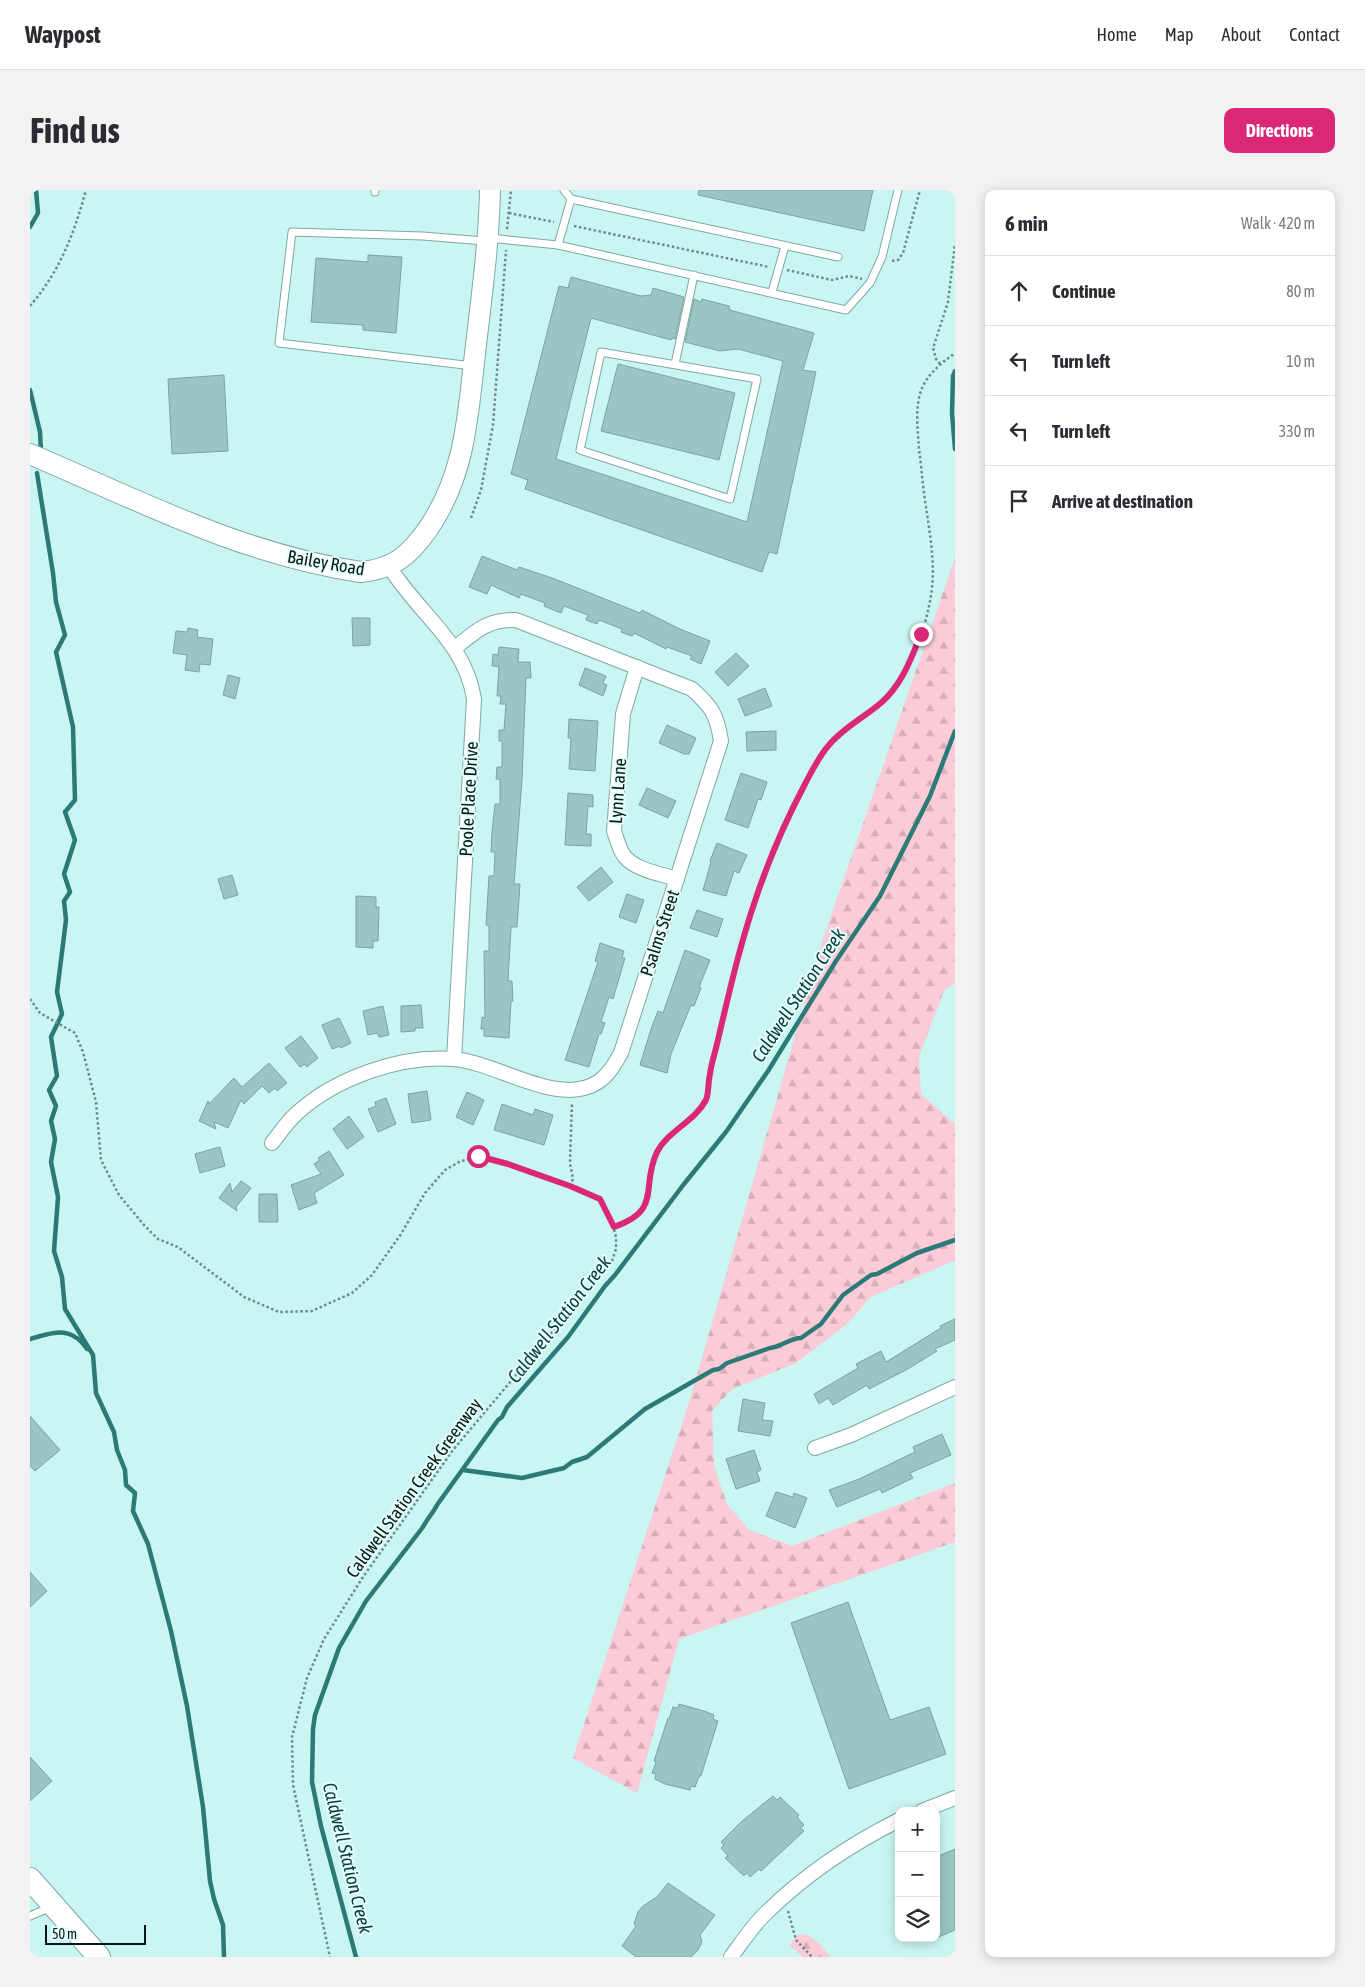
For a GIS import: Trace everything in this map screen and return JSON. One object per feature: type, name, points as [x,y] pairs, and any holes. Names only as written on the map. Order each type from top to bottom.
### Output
[{"type":"main road","points":[[30,1879],[99,1957]]},
{"type":"street","name":"Bailey Road","points":[[30,454],[227,538],[261,550],[361,572],[374,571],[389,566],[414,548],[435,519],[446,499],[460,459],[489,240],[490,190]]},
{"type":"street","name":"Poole Place Drive","points":[[389,566],[399,582],[455,648],[466,668],[474,699],[454,1059]]},
{"type":"street","name":"Psalms Street","points":[[272,1143],[296,1114],[327,1090],[360,1074],[421,1060],[454,1059],[493,1069],[558,1090],[578,1090],[598,1082],[612,1069],[622,1052],[721,741],[718,721],[708,703],[692,689],[516,620],[501,619],[491,622],[473,632],[455,648]]},
{"type":"street","name":"Lynn Lane","points":[[637,668],[623,714],[614,830],[624,857],[637,866],[677,879]]},
{"type":"street","points":[[814,1448],[851,1435],[955,1387]]},
{"type":"street","points":[[932,1807],[955,1798]]},
{"type":"street","points":[[731,1957],[765,1913],[818,1868],[856,1842],[895,1822]]},
{"type":"lane","points":[[564,190],[571,199],[838,257]]},
{"type":"lane","points":[[473,366],[279,343],[292,232],[423,236],[558,245],[846,310],[870,283],[882,257],[898,190]]},
{"type":"lane","points":[[558,245],[571,199]]},
{"type":"lane","points":[[772,292],[785,246]]},
{"type":"lane","points":[[675,364],[694,275]]},
{"type":"lane","points":[[601,352],[675,364],[757,379],[730,499],[580,450],[601,352]]},
{"type":"lane","points":[[30,1916],[53,1906]]},
{"type":"path","points":[[30,306],[51,280],[76,225],[86,190]]},
{"type":"path","points":[[508,226],[511,190]]},
{"type":"path","points":[[882,257],[894,261],[900,258],[920,190]]},
{"type":"path","points":[[509,213],[832,280],[841,277],[856,277],[870,283]]},
{"type":"path","points":[[940,364],[936,359],[933,348],[948,302],[955,244]]},
{"type":"path","points":[[471,518],[481,490],[492,425],[506,256]]},
{"type":"path","points":[[614,1227],[633,1220],[646,1206],[650,1173],[658,1150],[704,1102],[726,1005],[756,897],[784,827],[806,782],[828,746],[844,730],[881,703],[891,693],[912,659],[928,610],[934,574],[933,551],[924,493],[918,433],[918,408],[920,394],[924,385],[940,364],[955,354]]},
{"type":"path","name":"Caldwell Station Creek Greenway","points":[[30,999],[40,1013],[75,1033],[83,1052],[96,1102],[101,1160],[119,1195],[144,1225],[158,1238],[178,1247],[244,1296],[279,1312],[299,1313],[312,1311],[352,1293],[372,1275],[401,1234],[426,1193],[444,1170],[478,1156],[508,1164],[600,1199],[614,1227],[616,1249],[612,1261],[453,1450],[363,1577],[324,1639],[307,1678],[292,1737],[293,1785],[330,1957]]},
{"type":"path","points":[[570,1186],[573,1179],[570,1163],[573,1090]]},
{"type":"path","points":[[784,1897],[796,1940],[812,1957]]},
{"type":"green space","points":[[955,558],[955,983],[944,991],[919,1056],[921,1094],[955,1124],[955,1260],[871,1297],[846,1325],[796,1363],[732,1389],[712,1411],[714,1466],[727,1504],[749,1530],[792,1546],[955,1483],[955,1542],[679,1639],[637,1793],[573,1758],[691,1396],[823,939]]},
{"type":"green space","points":[[799,1934],[813,1938],[831,1957],[803,1957],[790,1946]]},
{"type":"building","points":[[699,190],[873,190],[864,231],[698,195]]},
{"type":"building","points":[[368,255],[402,257],[396,333],[363,330],[363,325],[311,322],[316,258],[368,262]]},
{"type":"building","points":[[571,277],[641,296],[651,295],[653,288],[684,297],[675,339],[672,338],[671,340],[591,318],[556,459],[747,522],[783,361],[738,349],[720,351],[685,342],[694,299],[701,302],[702,299],[729,306],[730,310],[814,333],[803,370],[816,372],[777,554],[769,552],[762,572],[525,489],[528,480],[511,474],[559,286],[568,288]]},
{"type":"building","points":[[618,364],[735,393],[719,460],[601,431]]},
{"type":"building","points":[[224,375],[228,451],[172,454],[168,379]]},
{"type":"building","points":[[482,556],[517,570],[519,567],[555,579],[640,613],[642,610],[680,629],[710,641],[701,664],[690,659],[692,656],[667,647],[666,649],[634,633],[632,636],[621,632],[622,629],[599,620],[597,624],[586,620],[588,615],[564,606],[561,613],[544,606],[545,603],[521,594],[519,598],[491,585],[487,594],[469,587]]},
{"type":"building","points":[[352,618],[370,618],[370,645],[353,646]]},
{"type":"building","points":[[188,628],[198,630],[197,637],[213,639],[210,665],[200,664],[199,672],[185,670],[187,655],[173,653],[176,631],[187,632]]},
{"type":"building","points":[[499,647],[519,649],[518,662],[530,662],[531,678],[526,678],[522,780],[514,884],[520,884],[517,927],[511,927],[508,981],[512,981],[513,1001],[511,1001],[509,1038],[484,1036],[484,1029],[481,1029],[482,1017],[485,1018],[484,951],[489,951],[489,926],[486,925],[489,876],[494,876],[495,852],[491,852],[492,832],[495,804],[500,804],[500,779],[496,779],[497,767],[502,767],[502,741],[499,741],[499,730],[504,730],[506,704],[500,704],[501,696],[497,696],[499,667],[492,666],[493,654],[498,655]]},
{"type":"building","points":[[736,653],[749,666],[728,686],[715,672]]},
{"type":"building","points":[[585,668],[606,676],[603,683],[607,685],[603,696],[579,685]]},
{"type":"building","points":[[228,675],[240,678],[235,699],[223,695]]},
{"type":"building","points":[[765,688],[772,706],[745,716],[738,699]]},
{"type":"building","points":[[569,719],[598,721],[595,771],[569,769],[571,738],[568,738]]},
{"type":"building","points":[[667,725],[696,738],[689,754],[684,754],[659,743]]},
{"type":"building","points":[[776,731],[776,750],[747,751],[746,732]]},
{"type":"building","points":[[741,773],[767,782],[761,800],[758,799],[748,828],[725,820]]},
{"type":"building","points":[[647,788],[676,801],[668,818],[639,805]]},
{"type":"building","points":[[568,793],[593,795],[593,807],[588,806],[586,834],[591,834],[591,846],[565,845]]},
{"type":"building","points":[[717,843],[747,855],[739,873],[734,871],[726,896],[703,890],[710,861]]},
{"type":"building","points":[[601,867],[613,882],[589,901],[577,887]]},
{"type":"building","points":[[232,875],[238,895],[224,899],[218,879]]},
{"type":"building","points":[[627,894],[644,900],[636,923],[619,917]]},
{"type":"building","points":[[356,896],[376,897],[376,907],[379,907],[378,941],[373,941],[373,948],[356,947]]},
{"type":"building","points":[[697,910],[723,919],[717,937],[690,928]]},
{"type":"building","points":[[600,943],[624,951],[622,958],[625,958],[613,999],[609,997],[601,1022],[605,1023],[601,1034],[599,1034],[589,1067],[565,1060],[598,962],[595,961]]},
{"type":"building","points":[[685,950],[710,960],[699,987],[701,988],[694,1006],[691,1005],[671,1054],[667,1073],[640,1065],[658,1011],[663,1013]]},
{"type":"building","points":[[421,1005],[423,1028],[415,1028],[415,1031],[401,1032],[401,1006]]},
{"type":"building","points":[[383,1006],[389,1035],[379,1037],[377,1033],[368,1035],[363,1011]]},
{"type":"building","points":[[339,1018],[351,1043],[341,1048],[340,1046],[332,1049],[322,1025]]},
{"type":"building","points":[[301,1036],[318,1058],[307,1067],[305,1064],[300,1067],[285,1048]]},
{"type":"building","points":[[269,1063],[287,1083],[277,1091],[275,1088],[269,1093],[262,1086],[244,1104],[241,1100],[228,1128],[214,1122],[216,1129],[199,1121],[208,1101],[209,1104],[234,1078],[242,1087]]},
{"type":"building","points":[[427,1091],[431,1120],[412,1123],[408,1094]]},
{"type":"building","points":[[467,1092],[484,1100],[473,1125],[456,1117]]},
{"type":"building","points":[[386,1098],[396,1124],[378,1132],[368,1109],[376,1106],[375,1102]]},
{"type":"building","points":[[502,1104],[533,1115],[535,1109],[553,1115],[544,1145],[494,1130]]},
{"type":"building","points":[[349,1116],[364,1137],[347,1149],[333,1129]]},
{"type":"building","points":[[220,1147],[225,1166],[200,1173],[195,1154]]},
{"type":"building","points":[[329,1151],[344,1175],[314,1193],[317,1203],[299,1210],[291,1185],[321,1174],[314,1164],[320,1160],[318,1158]]},
{"type":"building","points":[[241,1181],[251,1188],[236,1207],[237,1211],[219,1198],[230,1183],[232,1192]]},
{"type":"building","points":[[259,1194],[277,1194],[278,1222],[259,1222]]},
{"type":"building","points":[[955,1319],[955,1340],[935,1349],[937,1351],[906,1370],[869,1389],[867,1385],[833,1405],[828,1398],[819,1404],[814,1394],[858,1368],[856,1364],[881,1351],[886,1362],[941,1328],[940,1326]]},
{"type":"building","points":[[743,1399],[765,1403],[762,1420],[773,1421],[770,1436],[738,1431]]},
{"type":"building","points":[[30,1416],[60,1450],[35,1471],[30,1466]]},
{"type":"building","points":[[942,1434],[951,1455],[910,1473],[913,1478],[882,1493],[880,1489],[837,1507],[829,1490],[859,1479],[915,1452],[913,1447]]},
{"type":"building","points":[[754,1450],[761,1470],[757,1472],[760,1481],[736,1489],[726,1459]]},
{"type":"building","points":[[776,1492],[793,1497],[794,1493],[807,1498],[795,1528],[766,1516]]},
{"type":"building","points":[[30,1572],[47,1591],[30,1607]]},
{"type":"building","points":[[848,1602],[890,1720],[929,1707],[946,1754],[849,1789],[791,1623]]},
{"type":"building","points":[[679,1704],[714,1715],[713,1719],[718,1721],[701,1776],[699,1776],[695,1787],[691,1786],[690,1790],[665,1784],[655,1779],[656,1774],[652,1773],[668,1718],[673,1707],[678,1708]]},
{"type":"building","points":[[30,1757],[52,1781],[30,1801]]},
{"type":"building","points":[[773,1796],[777,1800],[780,1797],[799,1815],[797,1817],[804,1825],[800,1828],[804,1831],[761,1871],[759,1869],[750,1877],[747,1873],[744,1876],[725,1858],[728,1856],[721,1848],[724,1845],[721,1842],[741,1822]]},
{"type":"building","points":[[955,1849],[955,1930],[940,1936],[940,1897],[940,1855]]},
{"type":"building","points":[[668,1883],[715,1915],[700,1935],[702,1942],[698,1950],[691,1957],[636,1957],[622,1946],[636,1926],[634,1924],[638,1912],[643,1906],[657,1897]]},
{"type":"waterway","points":[[30,227],[38,213],[36,190]]},
{"type":"waterway","name":"Caldwell Station Creek","points":[[955,371],[953,376],[952,413],[955,449]]},
{"type":"waterway","points":[[30,390],[40,432],[41,452]]},
{"type":"waterway","points":[[37,473],[56,602],[65,635],[56,652],[73,727],[75,800],[65,812],[75,840],[64,874],[70,892],[64,901],[66,920],[57,992],[62,1014],[51,1037],[57,1076],[49,1090],[56,1106],[51,1121],[55,1139],[51,1162],[58,1197],[54,1251],[62,1277],[65,1309],[93,1355],[96,1393],[114,1432],[117,1450],[125,1470],[126,1485],[135,1493],[133,1511],[148,1544],[171,1631],[187,1706],[203,1807],[210,1881],[223,1925],[224,1957]]},
{"type":"waterway","name":"Caldwell Station Creek","points":[[356,1957],[321,1826],[312,1782],[315,1715],[339,1648],[366,1601],[423,1527],[502,1417],[507,1407],[568,1337],[605,1286],[726,1132],[768,1071],[836,961],[880,896],[930,796],[955,731]]},
{"type":"waterway","points":[[463,1470],[522,1478],[564,1468],[572,1462],[587,1457],[645,1409],[713,1370],[719,1369],[727,1363],[793,1339],[801,1338],[821,1324],[843,1295],[871,1275],[877,1274],[917,1253],[955,1240]]},
{"type":"waterway","points":[[30,1339],[52,1333],[70,1334],[82,1342],[87,1349]]},
{"type":"route","points":[[478,1156],[508,1164],[600,1199],[614,1227],[625,1224],[640,1214],[646,1206],[649,1195],[650,1173],[658,1150],[699,1109],[707,1095],[726,1005],[756,897],[784,827],[798,798],[828,746],[838,735],[881,703],[891,693],[912,659],[921,634]]}]
